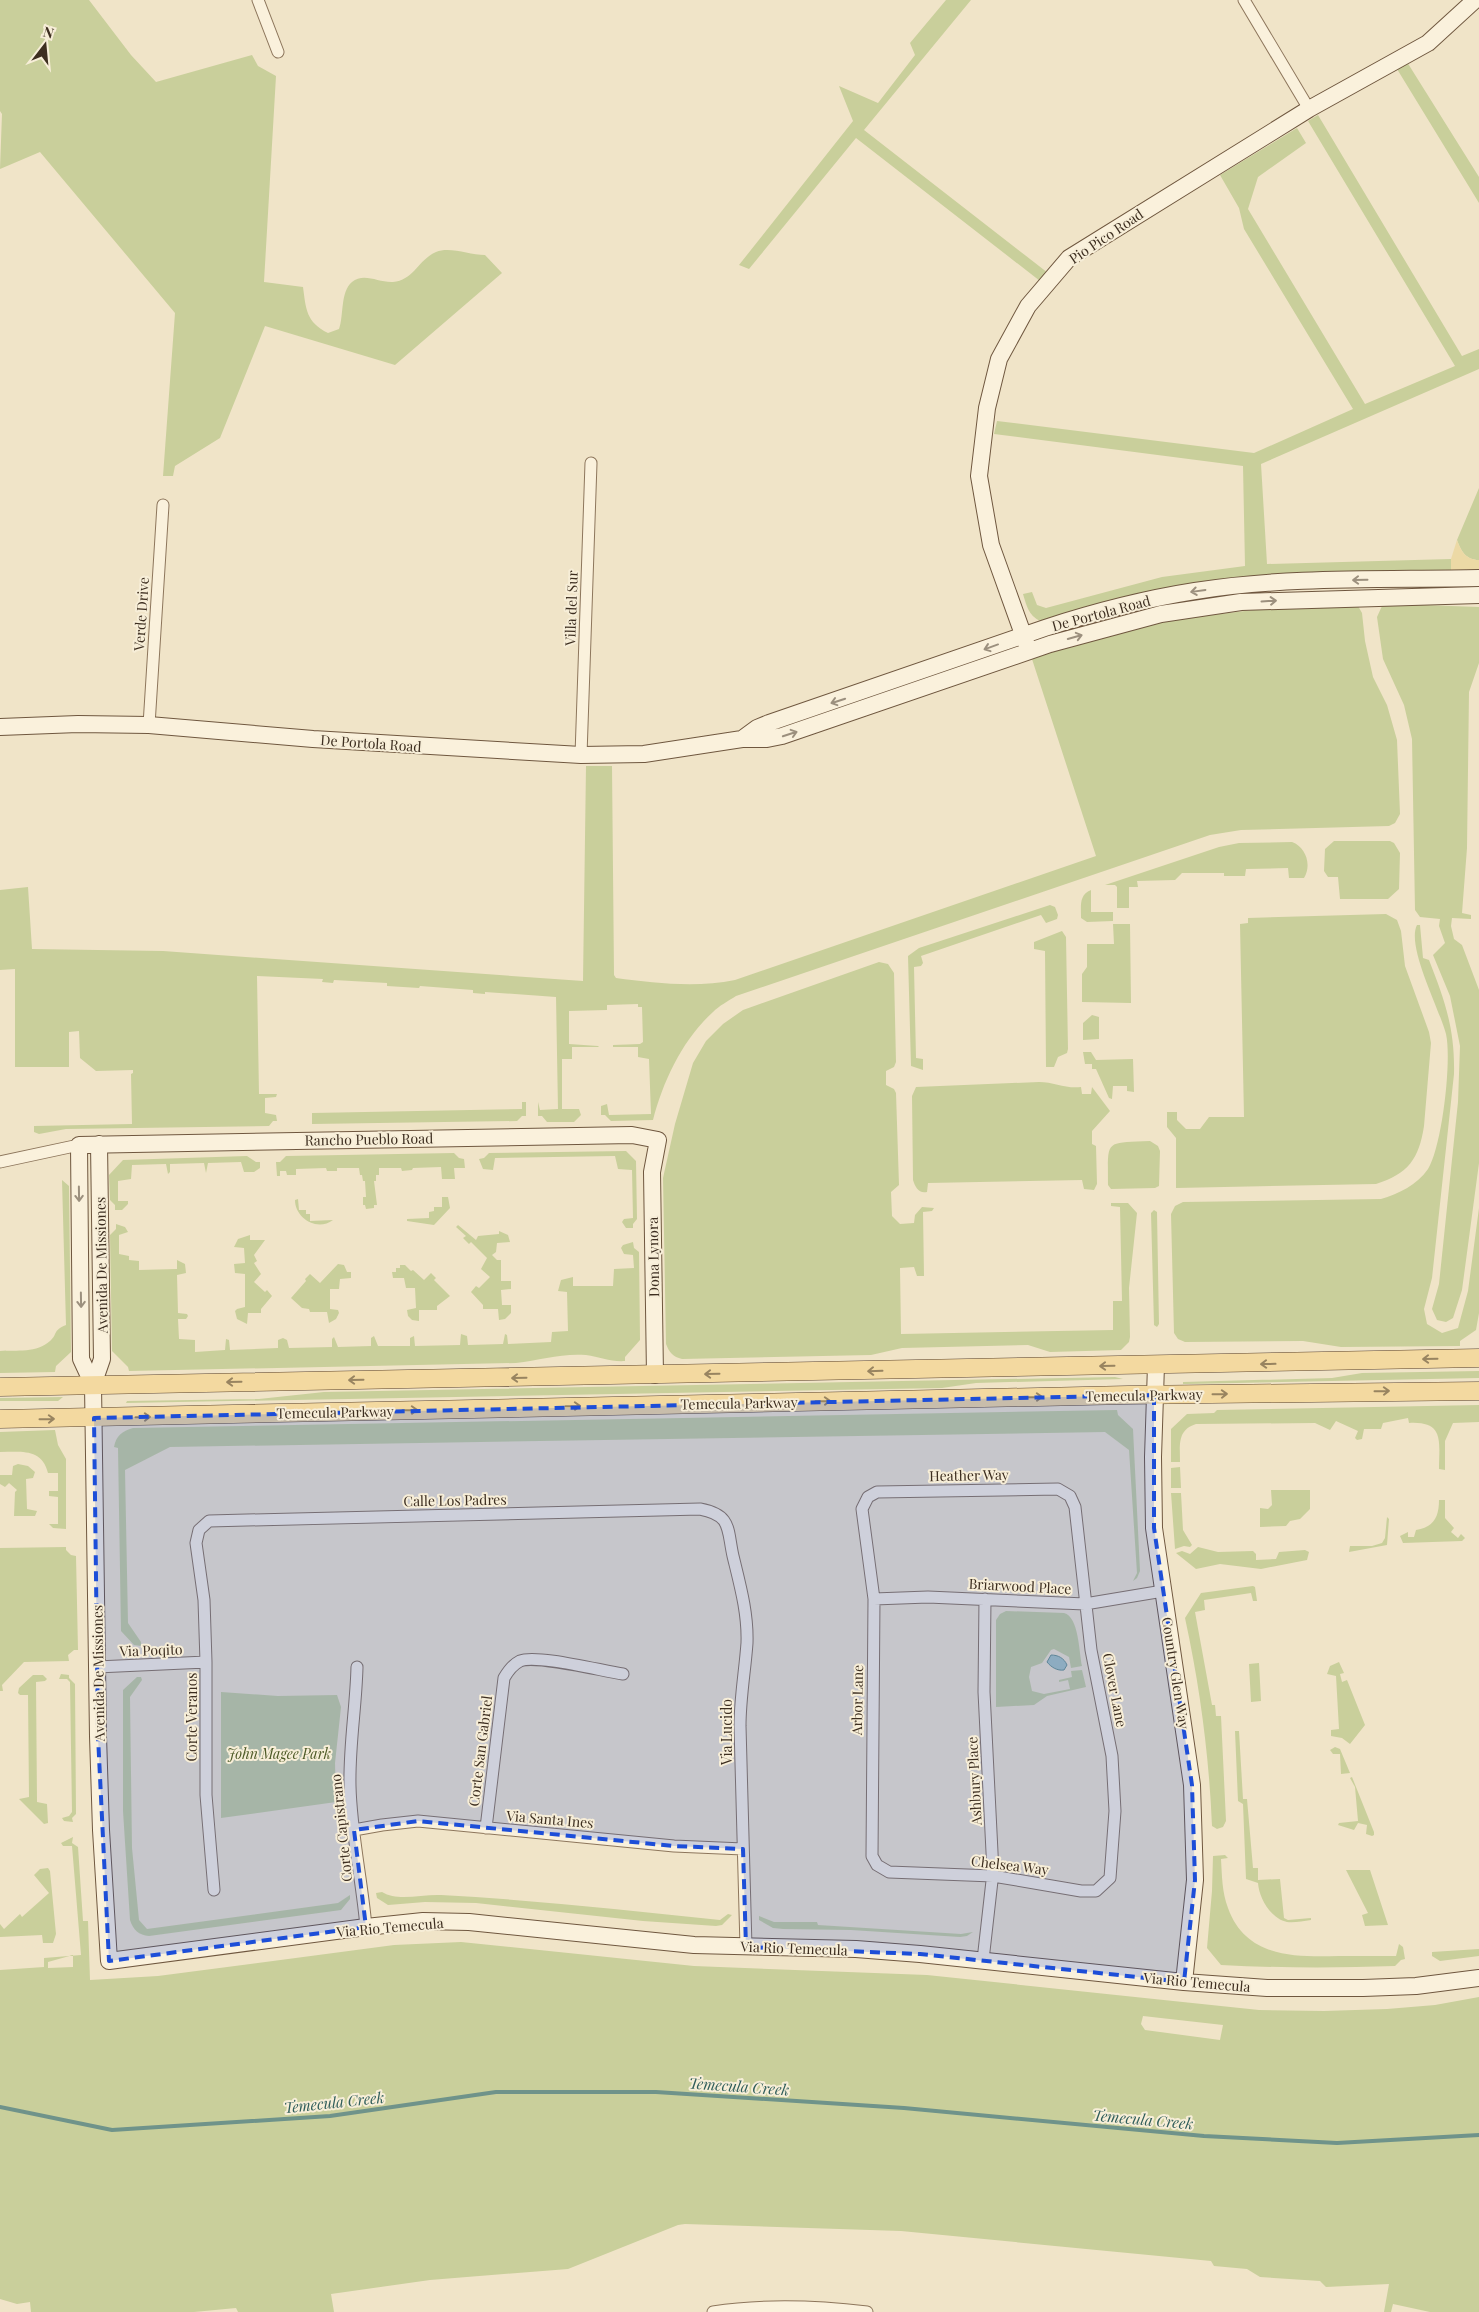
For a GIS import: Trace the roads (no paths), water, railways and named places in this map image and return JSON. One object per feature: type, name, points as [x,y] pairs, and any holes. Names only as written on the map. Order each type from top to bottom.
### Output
[{"type":"main road","points":[[0,1387],[1479,1358]]},
{"type":"main road","name":"Temecula Parkway","points":[[0,1419],[1154,1395],[1479,1391]]},
{"type":"street","points":[[258,0],[278,52]]},
{"type":"street","points":[[1244,0],[1309,109]]},
{"type":"street","name":"Pio Pico Road","points":[[1029,651],[991,545],[979,476],[987,408],[999,360],[1028,306],[1069,258],[1309,109],[1428,43],[1475,0]]},
{"type":"street","name":"Villa del Sur","points":[[581,755],[591,463]]},
{"type":"street","name":"Verde Drive","points":[[149,725],[163,505]]},
{"type":"street","name":"De Portola Road","points":[[742,739],[757,728],[770,723],[1023,635],[1118,606],[1197,590],[1305,582],[1479,578]]},
{"type":"street","points":[[1373,597],[1377,590],[1384,586],[1479,585]]},
{"type":"street","name":"De Portola Road","points":[[0,727],[51,724],[149,725],[313,739],[581,755],[644,754],[742,739],[767,739],[782,736],[1029,651],[1121,624],[1195,608],[1241,602],[1479,595]]},
{"type":"street","name":"Rancho Pueblo Road","points":[[78,1145],[632,1135],[658,1140]]},
{"type":"street","name":"Dona Lynora","points":[[655,1375],[652,1172],[658,1140]]},
{"type":"street","name":"Avenida De Missiones","points":[[99,1144],[102,1358],[93,1385],[101,1830],[110,1961]]},
{"type":"street","points":[[0,1162],[78,1145]]},
{"type":"street","name":"Avenida De Missiones","points":[[78,1145],[81,1359],[93,1385]]},
{"type":"street","name":"Country Glen Way","points":[[1156,1365],[1154,1395],[1154,1528],[1192,1785],[1195,1880],[1184,1982]]},
{"type":"street","name":"Heather Way","points":[[862,1509],[868,1497],[877,1492],[1058,1489],[1070,1496],[1075,1507]]},
{"type":"street","name":"Clover Lane","points":[[1075,1507],[1085,1604],[1113,1766],[1115,1811],[1110,1878]]},
{"type":"street","name":"Calle Los Padres","points":[[196,1543],[199,1530],[210,1521],[221,1519],[700,1509],[715,1512],[725,1520]]},
{"type":"street","name":"Arbor Lane","points":[[862,1509],[874,1598],[872,1856],[877,1865],[889,1872],[901,1873]]},
{"type":"street","name":"Via Lucido","points":[[725,1520],[742,1588],[746,1619],[747,1642],[740,1702],[746,1946]]},
{"type":"street","name":"Corte Veranos","points":[[196,1543],[204,1600],[206,1796],[214,1890]]},
{"type":"street","name":"Briarwood Place","points":[[874,1598],[899,1596],[1085,1604],[1163,1592]]},
{"type":"street","name":"Ashbury Place","points":[[983,1960],[993,1876],[984,1692],[985,1600]]},
{"type":"street","name":"Corte San Gabriel","points":[[486,1828],[504,1678],[510,1668],[521,1661],[536,1659],[623,1674]]},
{"type":"street","name":"Via Poqito","points":[[97,1667],[206,1662]]},
{"type":"street","name":"Corte Capistrano","points":[[357,1667],[356,1699],[350,1747],[350,1788],[366,1927]]},
{"type":"street","name":"Via Santa Ines","points":[[354,1830],[382,1824],[418,1821],[674,1846],[743,1849]]},
{"type":"street","name":"Chelsea Way","points":[[901,1873],[993,1876],[1081,1891],[1096,1891],[1110,1878]]},
{"type":"street","name":"Via Rio Temecula","points":[[110,1961],[423,1921],[469,1922],[694,1945],[856,1949],[983,1960],[1184,1982],[1267,1988],[1416,1986],[1479,1978]]},
{"type":"street","points":[[713,2312],[775,2306],[820,2306],[868,2312]]},
{"type":"water","points":[[1051,1655],[1058,1656],[1064,1660],[1067,1665],[1064,1670],[1054,1668],[1047,1662]]},
{"type":"waterway","name":"Temecula Creek","points":[[0,2107],[112,2130],[330,2116],[496,2092],[656,2092],[904,2108],[1204,2136],[1337,2143],[1479,2135]]},
{"type":"park label","name":"John Magee Park","points":[[279,1753]]}]
